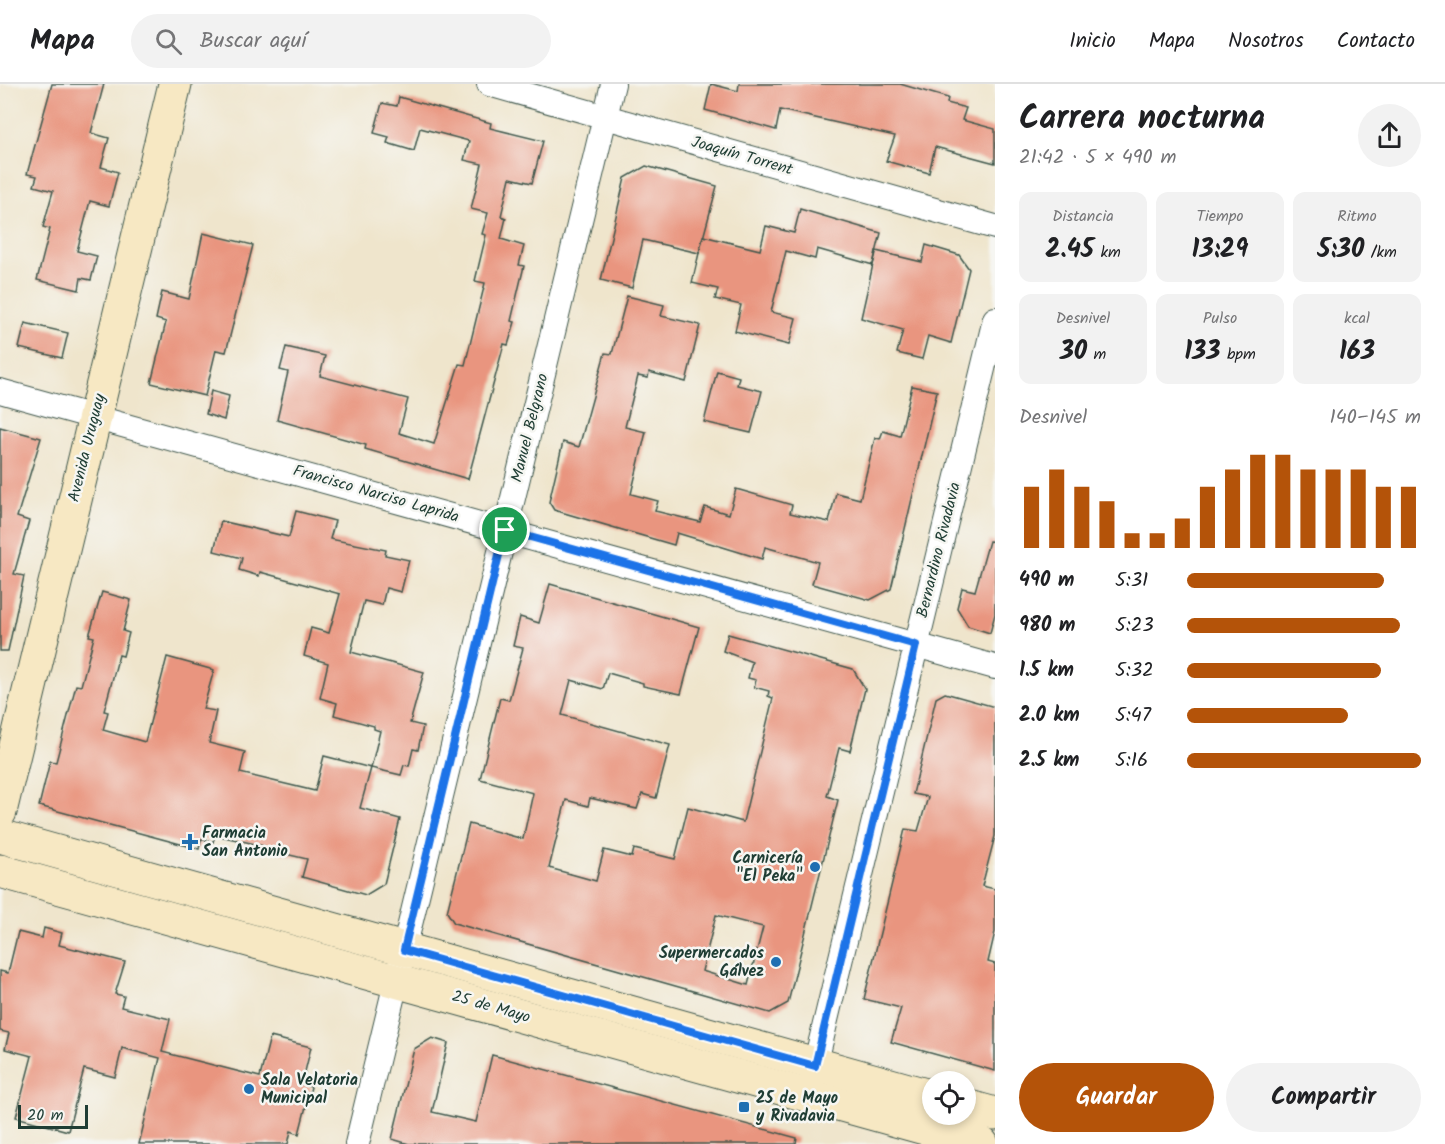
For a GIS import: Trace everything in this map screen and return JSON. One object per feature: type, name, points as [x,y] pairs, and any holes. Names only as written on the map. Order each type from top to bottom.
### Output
[{"type":"main road","name":"Avenida Uruguay","points":[[0,812],[175,84]]},
{"type":"main road","name":"25 de Mayo","points":[[0,836],[404,950],[812,1081],[982,1144]]},
{"type":"main road","name":"25 de Mayo","points":[[0,871],[396,981],[812,1081],[922,1096]]},
{"type":"main road","points":[[976,1109],[995,1114]]},
{"type":"street","name":"Joaquín Torrent","points":[[489,84],[995,227]]},
{"type":"street","name":"Manuel Belgrano","points":[[357,1144],[613,84]]},
{"type":"street","name":"Bernardino Rivadavia","points":[[812,1081],[995,319]]},
{"type":"street","name":"Francisco Narciso Laprida","points":[[0,390],[995,667]]},
{"type":"building","points":[[52,84],[104,84],[91,133],[109,138],[101,167],[118,172],[109,206],[90,201],[77,251],[97,256],[91,280],[81,278],[79,290],[37,280],[50,229],[43,227],[53,191],[34,186],[37,176],[27,174]]},
{"type":"building","points":[[711,84],[738,91],[739,84],[900,84],[948,98],[947,103],[966,108],[962,120],[995,129],[995,163],[935,147],[929,173],[886,161],[895,136],[780,110],[776,130],[705,110]]},
{"type":"building","points":[[399,97],[491,123],[490,128],[543,141],[532,183],[510,178],[501,216],[506,218],[501,239],[524,246],[519,265],[524,266],[511,321],[515,322],[508,345],[504,344],[468,479],[365,449],[366,445],[277,420],[288,372],[280,370],[286,347],[325,356],[320,376],[408,399],[399,433],[434,444],[459,364],[465,365],[485,283],[475,281],[486,235],[482,234],[488,213],[471,209],[482,164],[464,160],[469,141],[420,128],[414,151],[387,143],[389,137],[374,133],[382,103],[397,106]]},
{"type":"building","points":[[646,166],[717,186],[699,253],[643,240],[632,288],[601,280],[625,178]]},
{"type":"building","points":[[800,209],[881,233],[873,265],[817,249],[815,259],[786,251],[771,312],[796,318],[789,345],[735,331],[741,305],[715,299],[718,289],[692,283],[703,236],[760,250],[766,226],[794,233]]},
{"type":"building","points":[[203,233],[253,245],[226,352],[216,350],[205,396],[151,383],[166,322],[156,319],[162,292],[189,299]]},
{"type":"building","points":[[926,245],[959,255],[969,269],[951,343],[928,336],[922,359],[897,353],[903,330],[861,318],[876,251],[922,262]]},
{"type":"building","points":[[627,296],[664,305],[661,316],[700,325],[686,382],[649,372],[648,378],[638,376],[625,427],[646,432],[631,494],[658,501],[655,511],[700,522],[705,507],[729,514],[736,489],[792,505],[790,513],[829,522],[836,493],[860,499],[875,438],[880,439],[883,431],[900,436],[912,386],[937,391],[891,589],[870,600],[812,584],[818,562],[765,547],[762,559],[677,533],[674,545],[554,510],[549,502],[563,442],[579,447],[605,353],[612,354]]},
{"type":"building","points":[[25,323],[68,333],[62,358],[19,348]]},
{"type":"building","points":[[717,371],[739,377],[737,385],[762,391],[751,433],[704,422]]},
{"type":"building","points":[[211,391],[229,396],[224,420],[206,414]]},
{"type":"building","points":[[0,427],[41,438],[17,517],[29,521],[14,574],[24,576],[8,651],[0,651]]},
{"type":"building","points":[[296,511],[335,521],[330,539],[386,550],[385,555],[409,560],[401,592],[386,588],[382,605],[364,601],[351,652],[424,672],[410,723],[423,726],[418,750],[413,749],[409,766],[404,765],[401,775],[371,768],[380,731],[374,729],[374,726],[334,715],[337,703],[320,698],[328,663],[304,656],[311,628],[329,633],[340,594],[260,572],[259,576],[239,570],[242,558],[214,551],[221,521],[289,537]]},
{"type":"building","points":[[989,541],[995,542],[995,614],[990,633],[968,626],[957,608],[962,588],[975,591]]},
{"type":"building","points":[[550,584],[699,627],[681,694],[643,686],[643,683],[608,673],[603,689],[571,680],[562,715],[670,745],[656,798],[642,794],[637,809],[590,798],[588,806],[566,800],[549,868],[596,881],[604,850],[632,857],[634,849],[675,859],[688,807],[743,822],[773,698],[768,696],[769,691],[754,687],[756,680],[748,678],[752,662],[723,651],[728,634],[853,669],[865,689],[850,751],[839,748],[827,796],[838,800],[788,1003],[770,1013],[454,923],[447,912],[469,824],[523,839],[533,793],[480,779],[500,698],[509,700],[523,648],[513,646],[520,617],[539,623]],"holes":[[[716,915],[763,927],[748,985],[702,971]]]},
{"type":"building","points":[[102,592],[131,600],[123,631],[129,633],[123,656],[119,655],[104,711],[108,712],[103,730],[145,742],[167,657],[214,670],[203,709],[216,711],[209,743],[245,752],[240,773],[315,791],[324,756],[371,768],[360,808],[400,819],[384,884],[366,895],[302,877],[307,859],[264,849],[264,846],[215,835],[213,842],[201,839],[199,849],[39,806],[50,761],[56,762],[76,685],[81,686],[94,637],[89,636]]},
{"type":"building","points":[[945,693],[995,707],[995,836],[982,886],[995,889],[995,932],[988,962],[995,964],[995,1071],[891,1042],[901,1008],[864,999],[905,829],[918,831],[928,797],[913,794],[936,698]]},
{"type":"building","points":[[44,928],[62,933],[59,945],[125,962],[115,994],[124,996],[121,1007],[170,1019],[162,1052],[260,1077],[270,1037],[311,1047],[302,1084],[311,1087],[299,1134],[291,1131],[288,1144],[139,1144],[160,1058],[122,1048],[115,1077],[84,1069],[68,1131],[16,1117],[32,1056],[5,1049],[9,1033],[0,1031],[0,971],[8,973],[18,932],[42,938]]},
{"type":"building","points":[[432,1038],[448,1043],[432,1112],[476,1122],[492,1055],[797,1138],[796,1144],[409,1144],[392,1139],[414,1049]]},
{"type":"place","name":"Farmacia San Antonio","points":[[190,842]]},
{"type":"place","name":"Carnicería \"El Peka\"","points":[[815,867]]},
{"type":"place","name":"Supermercados Gálvez","points":[[776,962]]},
{"type":"place","name":"Sala Velatoria Municipal","points":[[249,1089]]},
{"type":"place","name":"25 de Mayo y Rivadavia","points":[[744,1107]]},
{"type":"route","points":[[505,530],[916,645],[815,1066],[404,950],[505,530]]}]
